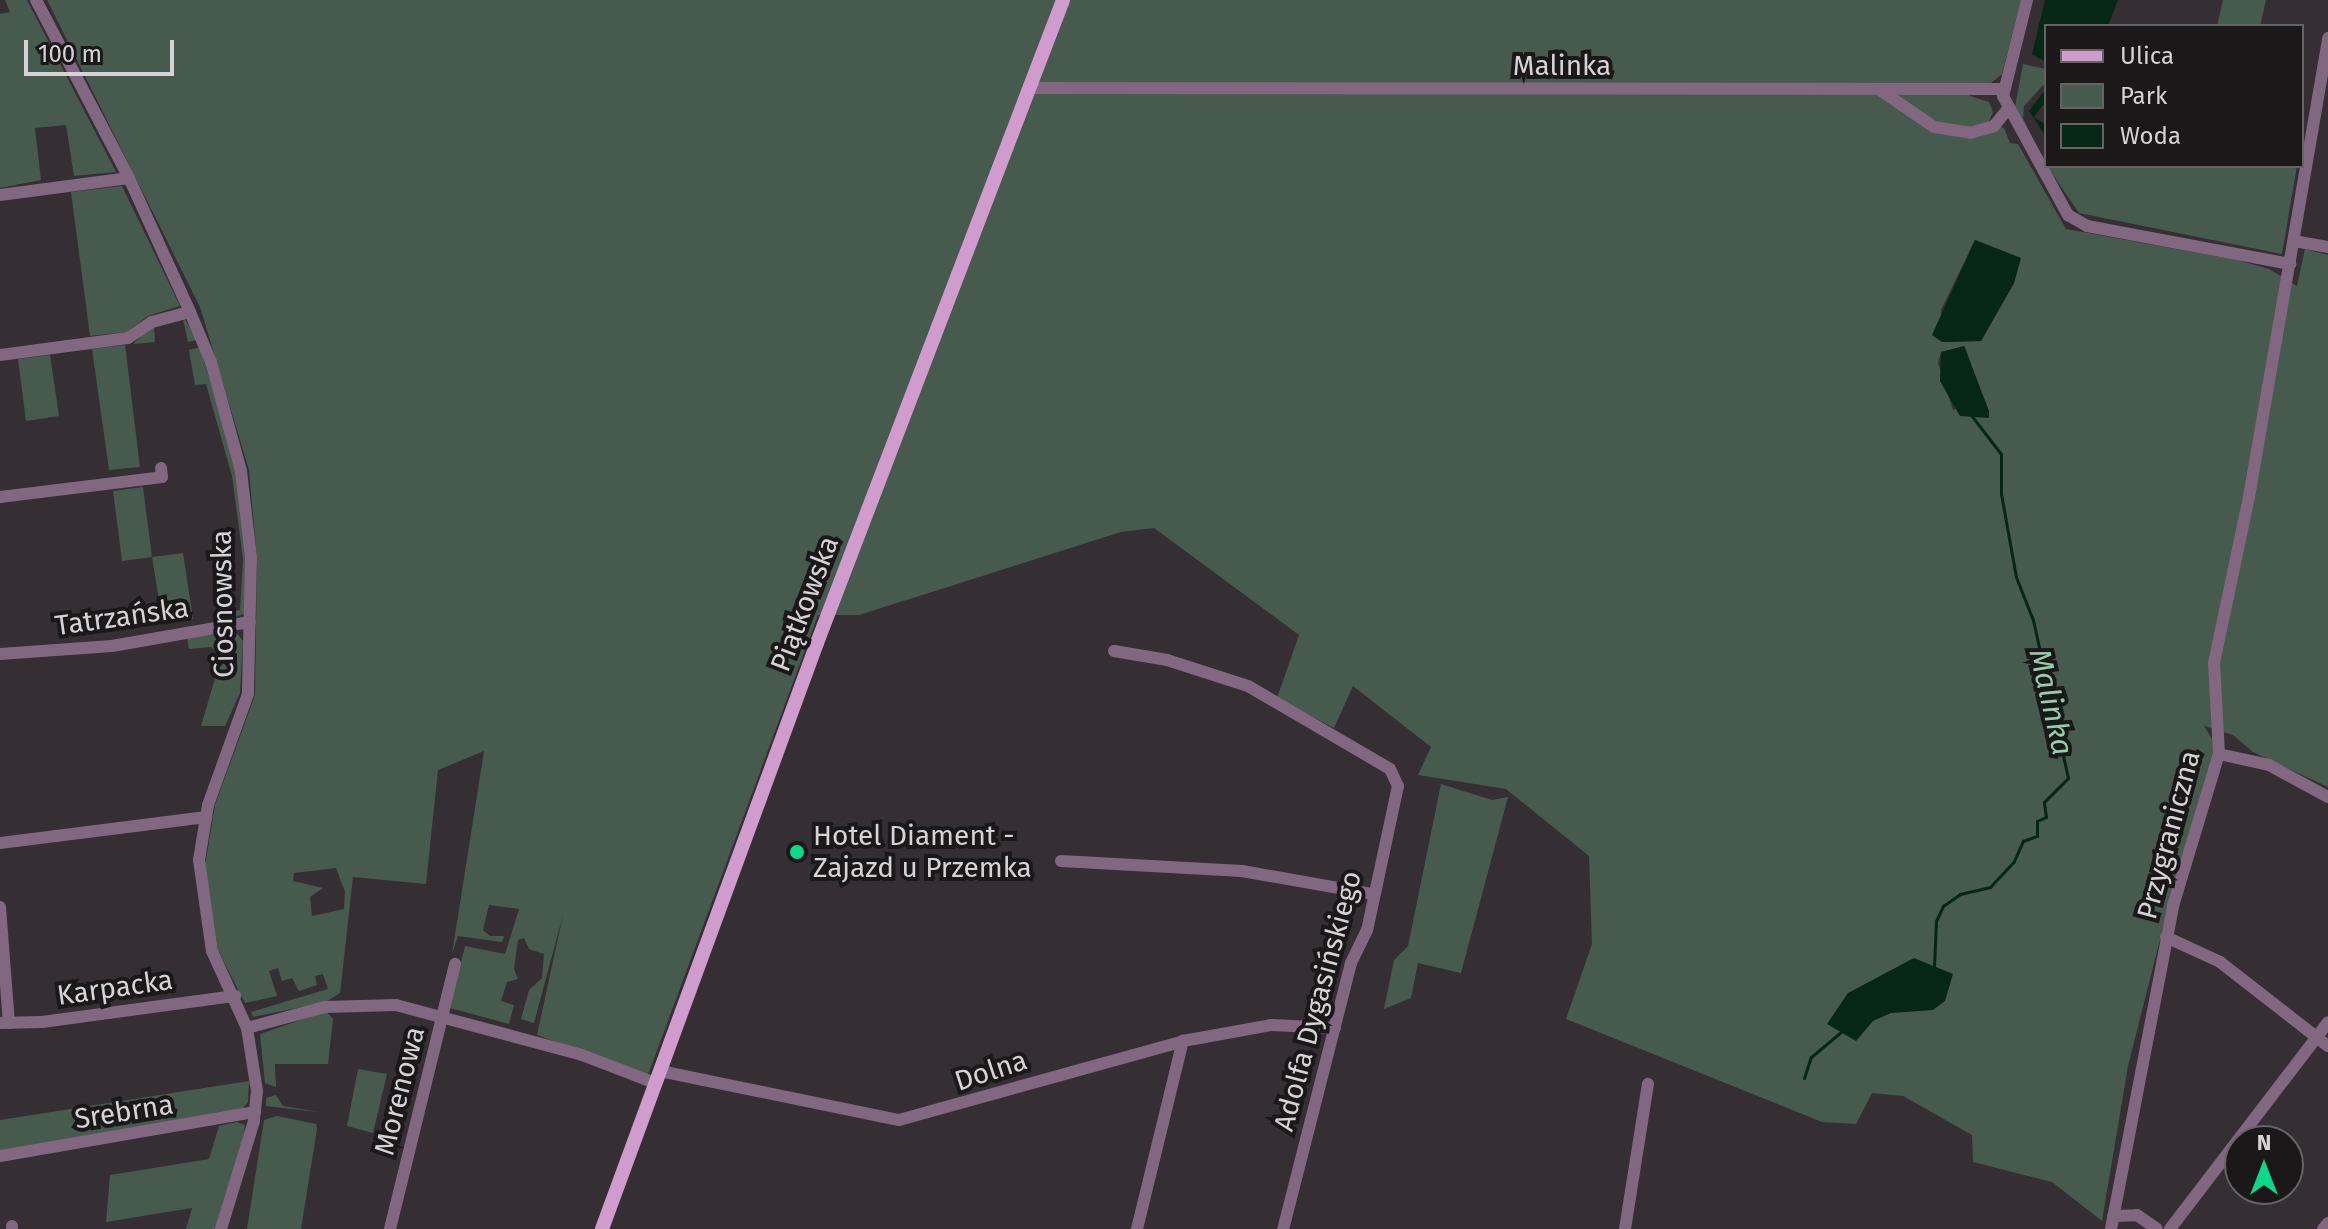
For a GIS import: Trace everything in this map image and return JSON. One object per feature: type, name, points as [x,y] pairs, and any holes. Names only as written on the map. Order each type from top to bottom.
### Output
[{"type":"main road","name":"Piątkowska","points":[[602,1229],[1063,0]]},
{"type":"street","name":"Ciosnowska","points":[[36,0],[129,178],[190,312],[211,362],[241,471],[251,558],[248,694],[206,817],[199,860],[202,907],[212,951],[235,996],[255,1062],[255,1112],[221,1229]]},
{"type":"street","points":[[2027,0],[2003,89],[2007,110],[2061,207],[2080,223],[2290,264]]},
{"type":"street","name":"Przygraniczna","points":[[2112,1222],[2166,937],[2219,754],[2212,699],[2214,663],[2290,264],[2328,38]]},
{"type":"street","name":"Malinka","points":[[1029,88],[2003,89]]},
{"type":"street","points":[[1880,90],[1934,127],[1970,133],[1994,126],[2007,110]]},
{"type":"street","points":[[0,195],[129,178]]},
{"type":"street","points":[[2294,241],[2328,247]]},
{"type":"street","points":[[0,355],[128,338],[152,322],[190,312]]},
{"type":"street","points":[[0,497],[162,477],[161,468]]},
{"type":"street","name":"Tatrzańska","points":[[0,654],[112,646],[250,622]]},
{"type":"street","name":"Adolfa Dygasińskiego","points":[[1114,651],[1167,660],[1248,686],[1390,769],[1398,786],[1367,930],[1351,963],[1283,1229]]},
{"type":"street","points":[[2219,754],[2269,765],[2328,797]]},
{"type":"street","points":[[0,843],[206,817]]},
{"type":"street","points":[[1061,861],[1242,871],[1373,894]]},
{"type":"street","points":[[0,907],[5,1023]]},
{"type":"street","points":[[2166,937],[2220,962],[2328,1046]]},
{"type":"street","name":"Morenowa","points":[[390,1229],[455,964]]},
{"type":"street","name":"Karpacka","points":[[5,1023],[235,996]]},
{"type":"street","name":"Dolna","points":[[247,1028],[355,1004],[396,1005],[658,1077],[899,1120],[1183,1041],[1271,1025],[1335,1028]]},
{"type":"street","points":[[2170,1229],[2328,1022]]},
{"type":"street","points":[[1137,1229],[1183,1041]]},
{"type":"street","points":[[1625,1229],[1648,1084]]},
{"type":"street","name":"Srebrna","points":[[0,1156],[255,1112]]},
{"type":"street","points":[[2112,1222],[2137,1215],[2157,1229]]},
{"type":"street","points":[[2323,1229],[2328,1223]]},
{"type":"green space","points":[[5,0],[27,0],[116,172],[74,176],[66,125],[35,128],[41,180],[0,188],[0,14],[10,12]]},
{"type":"green space","points":[[47,0],[2021,0],[2002,74],[1991,83],[1972,83],[1970,96],[1989,102],[1993,112],[1989,122],[2004,128],[2010,143],[2018,144],[2066,229],[2237,260],[2269,269],[2297,286],[2305,249],[2328,255],[2328,787],[2253,752],[2233,735],[2204,726],[2218,748],[2167,912],[2128,1066],[2102,1221],[2052,1182],[1973,1162],[1972,1135],[1903,1096],[1872,1093],[1856,1124],[1822,1122],[1566,1019],[1592,944],[1589,856],[1506,789],[1418,775],[1431,747],[1353,686],[1334,728],[1277,698],[1299,635],[1154,528],[1121,532],[859,615],[818,615],[648,1075],[537,1035],[563,915],[534,1023],[521,1019],[529,990],[542,978],[544,954],[529,949],[524,938],[518,940],[514,969],[518,979],[507,982],[501,1001],[514,1005],[509,1024],[450,1008],[465,946],[505,954],[519,909],[489,905],[483,930],[490,936],[504,936],[502,942],[458,936],[452,954],[484,751],[438,770],[426,884],[353,877],[340,993],[326,1002],[253,1017],[251,1012],[328,989],[323,974],[315,976],[317,985],[299,991],[292,978],[282,981],[278,968],[269,971],[277,996],[245,1003],[218,950],[205,866],[215,805],[255,695],[257,559],[249,470],[200,307]],"holes":[[[1975,240],[2020,258],[2014,283],[1981,341],[1942,342],[1941,310]],[[1965,347],[1983,397],[1953,410],[1938,363],[1941,352]],[[336,868],[345,892],[344,909],[312,916],[310,897],[323,888],[293,881],[294,873]]]},
{"type":"green space","points":[[2223,0],[2266,0],[2260,24],[2217,24]]},
{"type":"green space","points":[[2023,64],[2044,69],[2044,84],[2024,106],[2023,118],[2034,142],[2015,107]]},
{"type":"green space","points":[[2048,168],[2297,168],[2282,254],[2079,213]]},
{"type":"green space","points":[[122,186],[180,306],[148,316],[126,332],[90,336],[71,192]]},
{"type":"green space","points":[[184,318],[198,340],[188,342],[183,319],[154,326],[155,342],[133,344],[150,327]]},
{"type":"green space","points":[[125,345],[140,467],[109,470],[92,349]]},
{"type":"green space","points":[[200,347],[237,472],[247,559],[244,614],[223,621],[219,615],[240,610],[243,559],[232,476],[206,384],[195,385],[189,350]]},
{"type":"green space","points":[[50,355],[59,416],[26,421],[18,359]]},
{"type":"green space","points":[[143,487],[152,557],[122,561],[113,491]]},
{"type":"green space","points":[[183,553],[193,619],[163,624],[152,557]]},
{"type":"green space","points":[[235,631],[243,641],[240,693],[225,726],[201,726],[221,658],[211,647],[189,649],[187,638]]},
{"type":"green space","points":[[1441,784],[1492,800],[1508,797],[1461,973],[1418,963],[1411,998],[1384,1009],[1394,960],[1408,946]]},
{"type":"green space","points":[[326,1011],[333,1019],[328,1064],[275,1064],[276,1087],[265,1083],[260,1034]]},
{"type":"green space","points":[[358,1069],[387,1074],[373,1133],[347,1126]]},
{"type":"green space","points":[[249,1081],[248,1102],[240,1111],[0,1151],[0,1120]]},
{"type":"green space","points":[[276,1095],[283,1106],[319,1112],[266,1106],[266,1098]]},
{"type":"green space","points":[[277,1116],[316,1124],[301,1229],[247,1229],[264,1120]]},
{"type":"green space","points":[[237,1122],[245,1125],[244,1134],[215,1229],[186,1229],[192,1208],[106,1222],[110,1175],[209,1159],[219,1126]]},
{"type":"water","points":[[2045,0],[2118,0],[2109,24],[2044,24],[2044,61],[2032,54]]},
{"type":"water","points":[[2044,92],[2044,104],[2034,117],[2044,124],[2044,134],[2029,111]]},
{"type":"water","points":[[1975,240],[2021,258],[2014,283],[1981,341],[1942,342],[1932,335]]},
{"type":"water","points":[[1964,346],[1989,418],[1960,416],[1940,381],[1941,352]]},
{"type":"water","points":[[1914,958],[1953,974],[1945,1001],[1933,1010],[1891,1013],[1873,1021],[1856,1041],[1827,1024],[1848,993]]},
{"type":"waterway","name":"Malinka","points":[[1934,967],[1936,921],[1943,906],[1960,894],[1990,887],[2014,861],[2023,841],[2037,836],[2037,821],[2046,817],[2044,802],[2068,778],[2033,620],[2016,577],[2001,494],[2001,454],[1971,415]]},
{"type":"waterway","name":"Malinka","points":[[1804,1078],[1811,1057],[1842,1031]]},
{"type":"place","name":"Hotel Diament - Zajazd u Przemka","points":[[797,852]]}]
